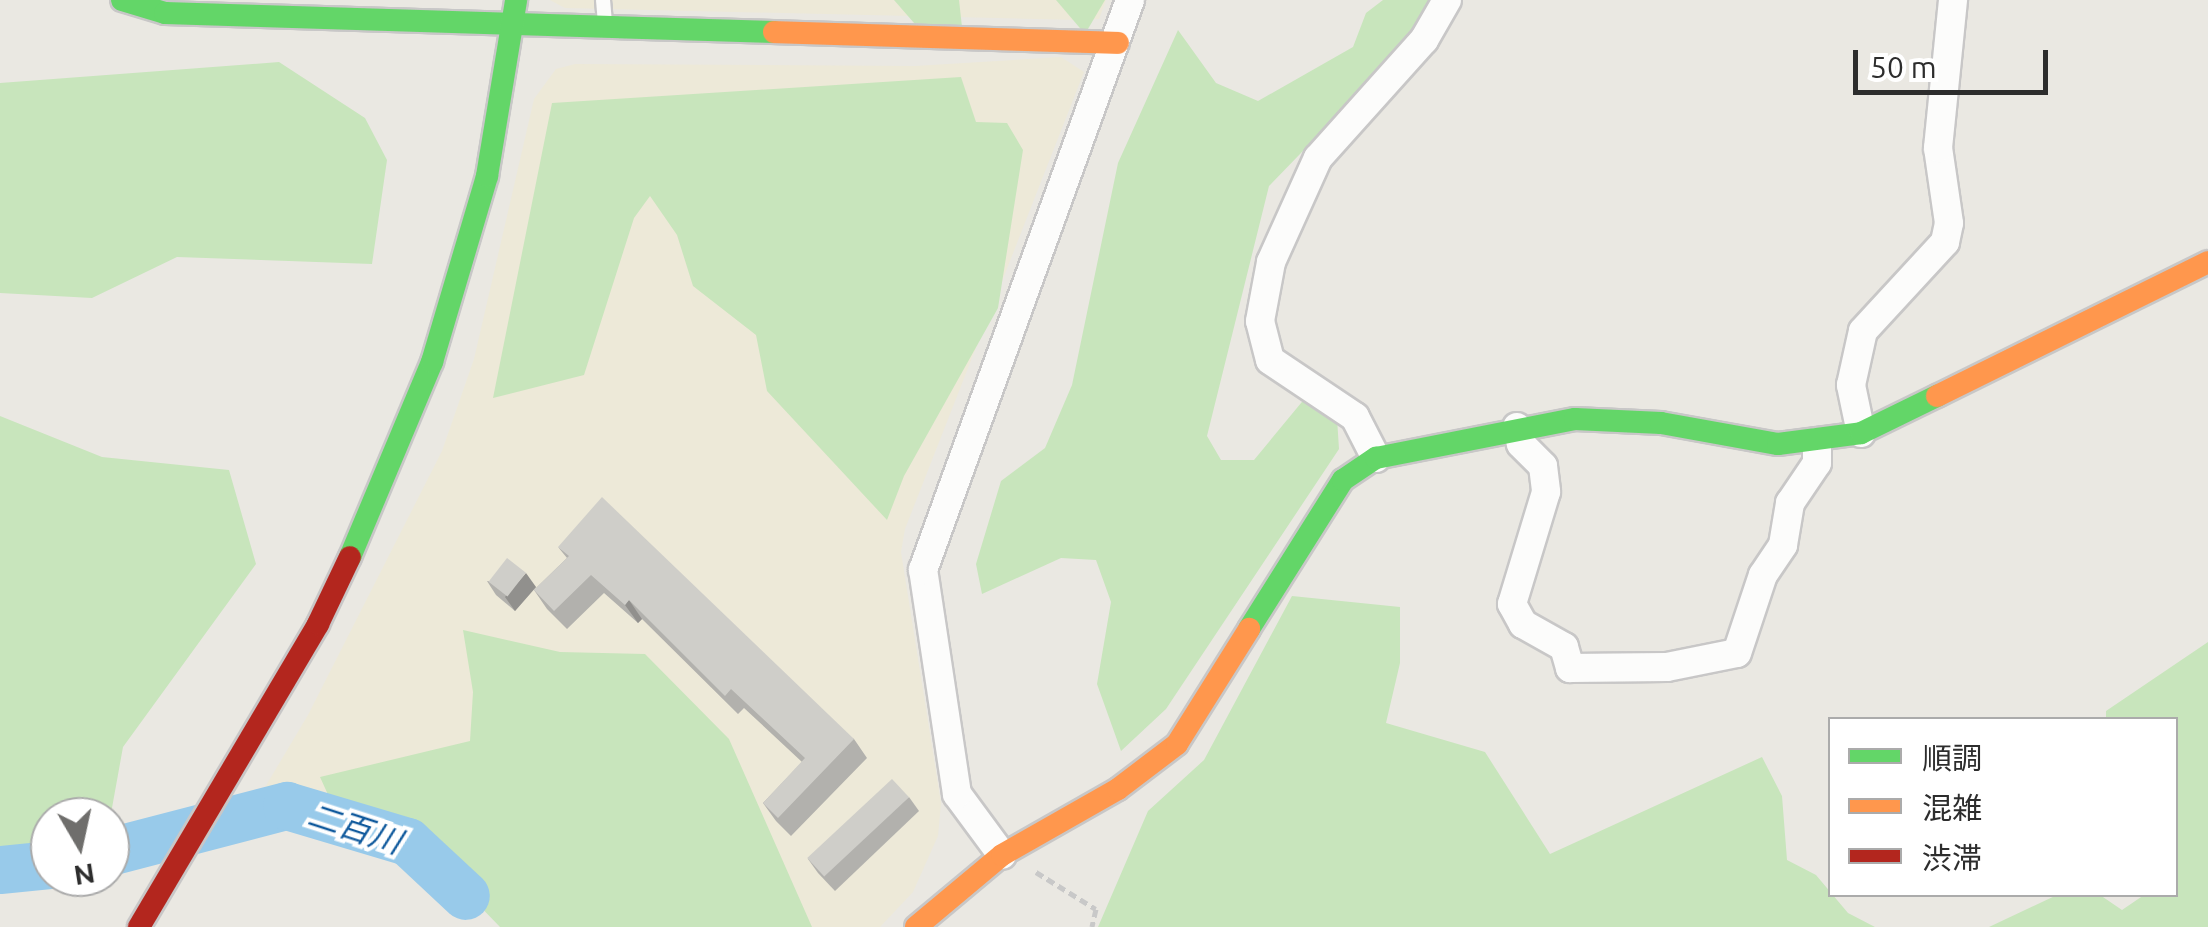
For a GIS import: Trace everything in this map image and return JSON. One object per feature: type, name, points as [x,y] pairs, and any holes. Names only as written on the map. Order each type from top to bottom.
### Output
[{"type":"street","points":[[122,0],[164,13],[514,28],[1118,43]]},
{"type":"street","points":[[139,927],[318,624],[380,492],[432,362],[488,176],[516,0]]},
{"type":"street","points":[[1002,854],[957,794],[923,570],[1118,43],[1130,0]]},
{"type":"street","points":[[1376,458],[1355,417],[1270,360],[1260,320],[1272,262],[1318,158],[1424,40],[1447,0]]},
{"type":"street","points":[[1861,433],[1851,385],[1863,331],[1945,242],[1949,223],[1938,148],[1954,0]]},
{"type":"street","points":[[916,927],[1002,854],[1118,789],[1177,744],[1334,494],[1376,458],[1517,427],[1576,420],[1661,423],[1778,444],[1817,442],[1861,433],[2208,262]]},
{"type":"street","points":[[1517,427],[1521,444],[1543,466],[1546,492],[1512,604],[1523,624],[1564,647],[1570,668],[1667,667],[1737,653],[1763,575],[1784,544],[1790,503],[1817,463],[1817,442]]},
{"type":"lane","points":[[603,0],[605,30]]},
{"type":"path","points":[[1002,854],[1096,909],[1092,927]]},
{"type":"shaded area","points":[[550,0],[1106,0],[1099,19],[1080,20],[565,8]]},
{"type":"shaded area","points":[[1061,57],[1084,72],[905,529],[901,552],[941,803],[938,836],[913,892],[880,927],[625,927],[293,798],[258,799],[308,715],[442,451],[474,359],[534,99],[556,69],[575,64],[915,66]]},
{"type":"green space","points":[[894,0],[959,0],[962,27],[921,31]]},
{"type":"green space","points":[[1056,0],[1105,0],[1085,34]]},
{"type":"green space","points":[[1383,0],[1432,0],[1420,30],[1269,186],[1207,436],[1221,460],[1254,460],[1306,397],[1337,418],[1339,449],[1166,709],[1121,751],[1097,684],[1111,602],[1096,560],[1061,558],[982,594],[976,564],[1001,481],[1045,448],[1072,385],[1118,163],[1178,30],[1216,83],[1258,101],[1353,47],[1366,13]]},
{"type":"green space","points":[[279,62],[365,118],[387,160],[372,264],[177,257],[92,298],[0,293],[0,83]]},
{"type":"green space","points":[[961,77],[976,122],[1007,123],[1023,150],[998,308],[904,476],[887,520],[767,391],[756,335],[693,286],[677,235],[650,196],[634,218],[584,375],[493,398],[552,103]]},
{"type":"green space","points":[[0,416],[102,457],[229,470],[256,564],[123,747],[114,797],[30,797],[30,864],[0,866]]},
{"type":"green space","points":[[1292,596],[1400,607],[1400,663],[1386,723],[1485,752],[1550,854],[1762,757],[1782,796],[1787,860],[1816,875],[1828,889],[1828,897],[1835,897],[1848,913],[1875,927],[1098,927],[1148,811],[1204,760]]},
{"type":"green space","points":[[463,630],[560,652],[645,654],[729,739],[812,927],[500,927],[409,833],[330,799],[320,777],[470,741],[473,692]]},
{"type":"green space","points":[[2208,642],[2208,927],[1989,927],[2053,897],[2103,897],[2122,910],[2141,897],[2178,897],[2178,717],[2106,717],[2106,711]]},
{"type":"building","points":[[602,497],[854,739],[778,818],[763,803],[805,758],[731,689],[725,696],[629,600],[625,605],[591,575],[554,611],[534,590],[569,556],[558,547]]},
{"type":"building","points":[[507,558],[526,573],[507,596],[489,582]]},
{"type":"building","points":[[892,779],[909,797],[824,876],[807,858]]},
{"type":"waterway","name":"二百川","points":[[130,847],[287,806],[408,842],[466,896]]},
{"type":"waterway","name":"二百川","points":[[0,870],[30,867]]},
{"type":"traffic: fast","points":[[122,0],[165,13],[774,32]]},
{"type":"traffic: fast","points":[[350,557],[432,362],[487,176],[516,0]]},
{"type":"traffic: fast","points":[[1249,629],[1343,480],[1376,458],[1575,419],[1661,423],[1778,444],[1861,433],[1937,396]]},
{"type":"traffic: slow","points":[[774,32],[1118,43]]},
{"type":"traffic: slow","points":[[1937,396],[2208,262]]},
{"type":"traffic: slow","points":[[916,927],[1002,855],[1118,789],[1177,744],[1249,629]]},
{"type":"traffic: jam","points":[[139,927],[318,624],[350,557]]}]
